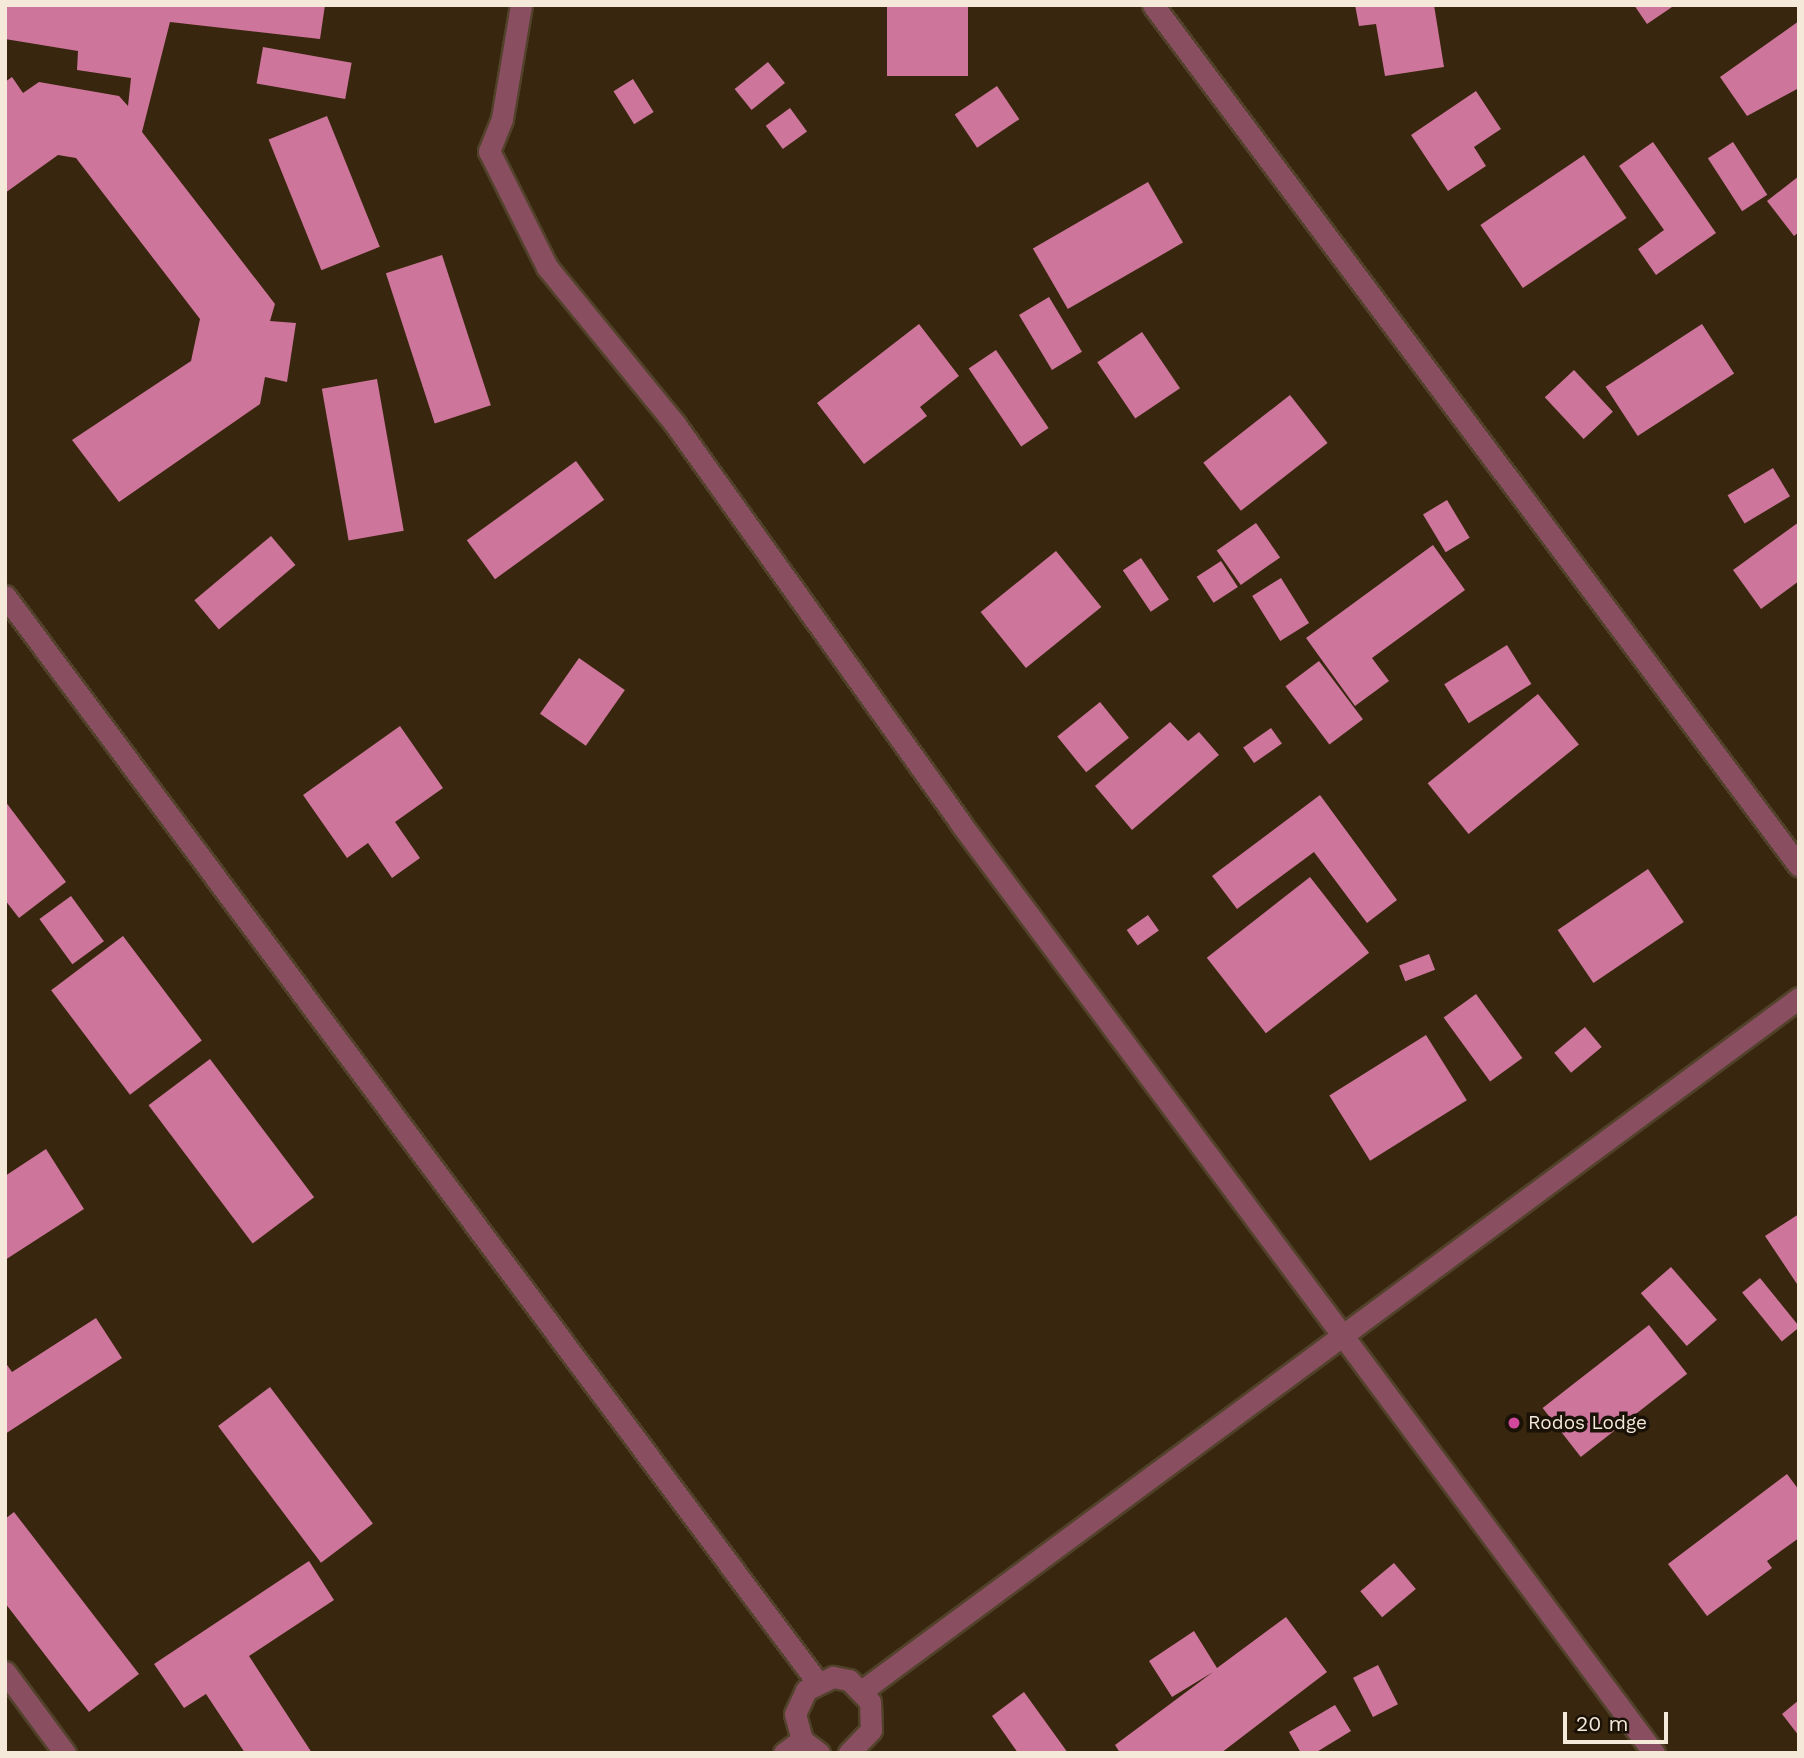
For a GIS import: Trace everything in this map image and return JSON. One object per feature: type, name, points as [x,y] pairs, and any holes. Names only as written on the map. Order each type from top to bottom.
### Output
[{"type":"street","points":[[521,5],[502,119],[489,151],[547,267],[675,424],[961,824],[1654,1753]]},
{"type":"street","points":[[1153,5],[1799,866]]},
{"type":"street","points":[[5,596],[817,1682]]},
{"type":"street","points":[[863,1690],[1799,998]]},
{"type":"street","points":[[5,1672],[65,1753]]},
{"type":"street","points":[[819,1753],[802,1740],[798,1701],[817,1682],[833,1677],[863,1690],[870,1702],[871,1730],[852,1752]]},
{"type":"street","points":[[784,1753],[802,1740]]},
{"type":"building","points":[[5,5],[325,5],[320,39],[170,22],[142,132],[275,304],[270,321],[296,323],[287,382],[265,377],[260,404],[119,502],[72,440],[191,361],[200,319],[76,158],[58,155],[5,193],[5,82],[12,77],[23,93],[39,82],[119,96],[128,106],[131,78],[77,70],[78,51],[5,39]]},
{"type":"building","points":[[887,5],[968,5],[968,76],[887,76]]},
{"type":"building","points":[[1355,5],[1434,5],[1444,67],[1385,76],[1376,24],[1359,26]]},
{"type":"building","points":[[1634,5],[1675,5],[1647,24]]},
{"type":"building","points":[[1799,21],[1799,88],[1747,116],[1720,77]]},
{"type":"building","points":[[263,47],[352,63],[345,99],[257,83]]},
{"type":"building","points":[[768,62],[785,83],[752,110],[735,89]]},
{"type":"building","points":[[633,79],[654,112],[634,124],[613,91]]},
{"type":"building","points":[[997,86],[1019,119],[977,148],[955,115]]},
{"type":"building","points":[[1476,91],[1501,129],[1474,147],[1486,166],[1448,191],[1411,135]]},
{"type":"building","points":[[790,108],[807,131],[783,149],[766,126]]},
{"type":"building","points":[[327,116],[380,247],[321,270],[269,140]]},
{"type":"building","points":[[1653,142],[1716,233],[1656,275],[1638,249],[1664,230],[1619,166]]},
{"type":"building","points":[[1733,142],[1767,195],[1742,211],[1708,158]]},
{"type":"building","points":[[1584,155],[1626,218],[1523,288],[1480,225]]},
{"type":"building","points":[[1799,176],[1799,232],[1794,236],[1767,201]]},
{"type":"building","points":[[1148,182],[1183,243],[1068,309],[1033,249]]},
{"type":"building","points":[[442,255],[491,405],[435,423],[386,273]]},
{"type":"building","points":[[1049,297],[1082,352],[1052,370],[1019,315]]},
{"type":"building","points":[[919,324],[959,376],[920,407],[927,416],[864,464],[817,403]]},
{"type":"building","points":[[1702,324],[1734,373],[1638,436],[1606,387]]},
{"type":"building","points":[[1142,332],[1180,388],[1135,419],[1097,362]]},
{"type":"building","points":[[996,350],[1049,428],[1021,446],[969,368]]},
{"type":"building","points":[[1574,370],[1613,412],[1584,439],[1545,397]]},
{"type":"building","points":[[377,379],[404,531],[349,540],[322,389]]},
{"type":"building","points":[[1290,395],[1328,443],[1241,511],[1203,463]]},
{"type":"building","points":[[576,461],[604,500],[495,579],[467,540]]},
{"type":"building","points":[[1773,468],[1790,496],[1745,524],[1728,495]]},
{"type":"building","points":[[1447,500],[1470,538],[1446,552],[1423,514]]},
{"type":"building","points":[[1799,522],[1799,581],[1761,609],[1733,570]]},
{"type":"building","points":[[1256,523],[1280,557],[1241,585],[1217,551]]},
{"type":"building","points":[[271,536],[295,565],[219,629],[194,600]]},
{"type":"building","points":[[1433,545],[1465,590],[1372,658],[1389,681],[1355,706],[1306,638]]},
{"type":"building","points":[[1056,551],[1101,607],[1026,668],[981,612]]},
{"type":"building","points":[[1141,558],[1169,599],[1151,612],[1123,570]]},
{"type":"building","points":[[1221,561],[1238,587],[1214,603],[1197,577]]},
{"type":"building","points":[[1281,578],[1309,623],[1280,641],[1252,596]]},
{"type":"building","points":[[1507,645],[1531,684],[1469,723],[1444,684]]},
{"type":"building","points":[[579,658],[625,690],[586,746],[540,714]]},
{"type":"building","points":[[1319,661],[1363,719],[1329,745],[1285,686]]},
{"type":"building","points":[[1538,694],[1579,745],[1469,834],[1428,783]]},
{"type":"building","points":[[1100,702],[1129,738],[1086,772],[1057,737]]},
{"type":"building","points":[[1170,722],[1188,741],[1199,732],[1219,755],[1132,830],[1095,786]]},
{"type":"building","points":[[400,726],[443,788],[395,822],[420,858],[392,878],[368,843],[347,858],[303,795]]},
{"type":"building","points":[[1271,728],[1282,744],[1254,763],[1243,748]]},
{"type":"building","points":[[1320,795],[1397,900],[1367,923],[1314,852],[1237,909],[1212,876]]},
{"type":"building","points":[[5,801],[66,882],[19,918],[5,900]]},
{"type":"building","points":[[1648,869],[1684,922],[1593,983],[1558,930]]},
{"type":"building","points":[[1310,877],[1369,953],[1266,1033],[1207,958]]},
{"type":"building","points":[[71,896],[104,941],[72,964],[39,919]]},
{"type":"building","points":[[1148,915],[1159,931],[1138,945],[1127,930]]},
{"type":"building","points":[[123,936],[202,1041],[130,1095],[51,990]]},
{"type":"building","points":[[1429,954],[1435,970],[1405,981],[1399,965]]},
{"type":"building","points":[[1476,994],[1522,1058],[1490,1081],[1444,1018]]},
{"type":"building","points":[[1585,1027],[1602,1047],[1571,1073],[1554,1053]]},
{"type":"building","points":[[1426,1035],[1467,1100],[1370,1161],[1329,1095]]},
{"type":"building","points":[[210,1059],[314,1197],[253,1244],[149,1105]]},
{"type":"building","points":[[46,1149],[84,1209],[5,1260],[5,1176]]},
{"type":"building","points":[[1799,1214],[1799,1287],[1765,1236]]},
{"type":"building","points":[[1671,1267],[1717,1320],[1687,1346],[1641,1293]]},
{"type":"building","points":[[1760,1278],[1799,1326],[1782,1341],[1742,1292]]},
{"type":"building","points":[[96,1318],[122,1358],[5,1434],[5,1362],[12,1372]]},
{"type":"building","points":[[1649,1325],[1687,1374],[1581,1457],[1543,1408]]},
{"type":"building","points":[[270,1387],[373,1524],[321,1563],[218,1426]]},
{"type":"building","points":[[1787,1474],[1799,1490],[1799,1538],[1767,1561],[1772,1568],[1707,1616],[1668,1564]]},
{"type":"building","points":[[14,1512],[139,1674],[89,1712],[5,1603],[5,1519]]},
{"type":"building","points":[[309,1561],[334,1600],[249,1656],[312,1753],[245,1753],[206,1694],[184,1708],[154,1664]]},
{"type":"building","points":[[1394,1563],[1416,1589],[1382,1617],[1360,1591]]},
{"type":"building","points":[[1286,1617],[1327,1672],[1221,1753],[1120,1753],[1115,1745],[1213,1672],[1172,1697],[1149,1661],[1194,1631],[1217,1668]]},
{"type":"building","points":[[1378,1665],[1398,1704],[1373,1717],[1353,1678]]},
{"type":"building","points":[[1024,1692],[1068,1753],[1018,1753],[992,1716]]},
{"type":"building","points":[[1799,1700],[1799,1736],[1782,1714]]},
{"type":"building","points":[[1335,1705],[1351,1731],[1315,1753],[1301,1753],[1289,1732]]},
{"type":"place","name":"Rodos Lodge","points":[[1514,1423]]}]
